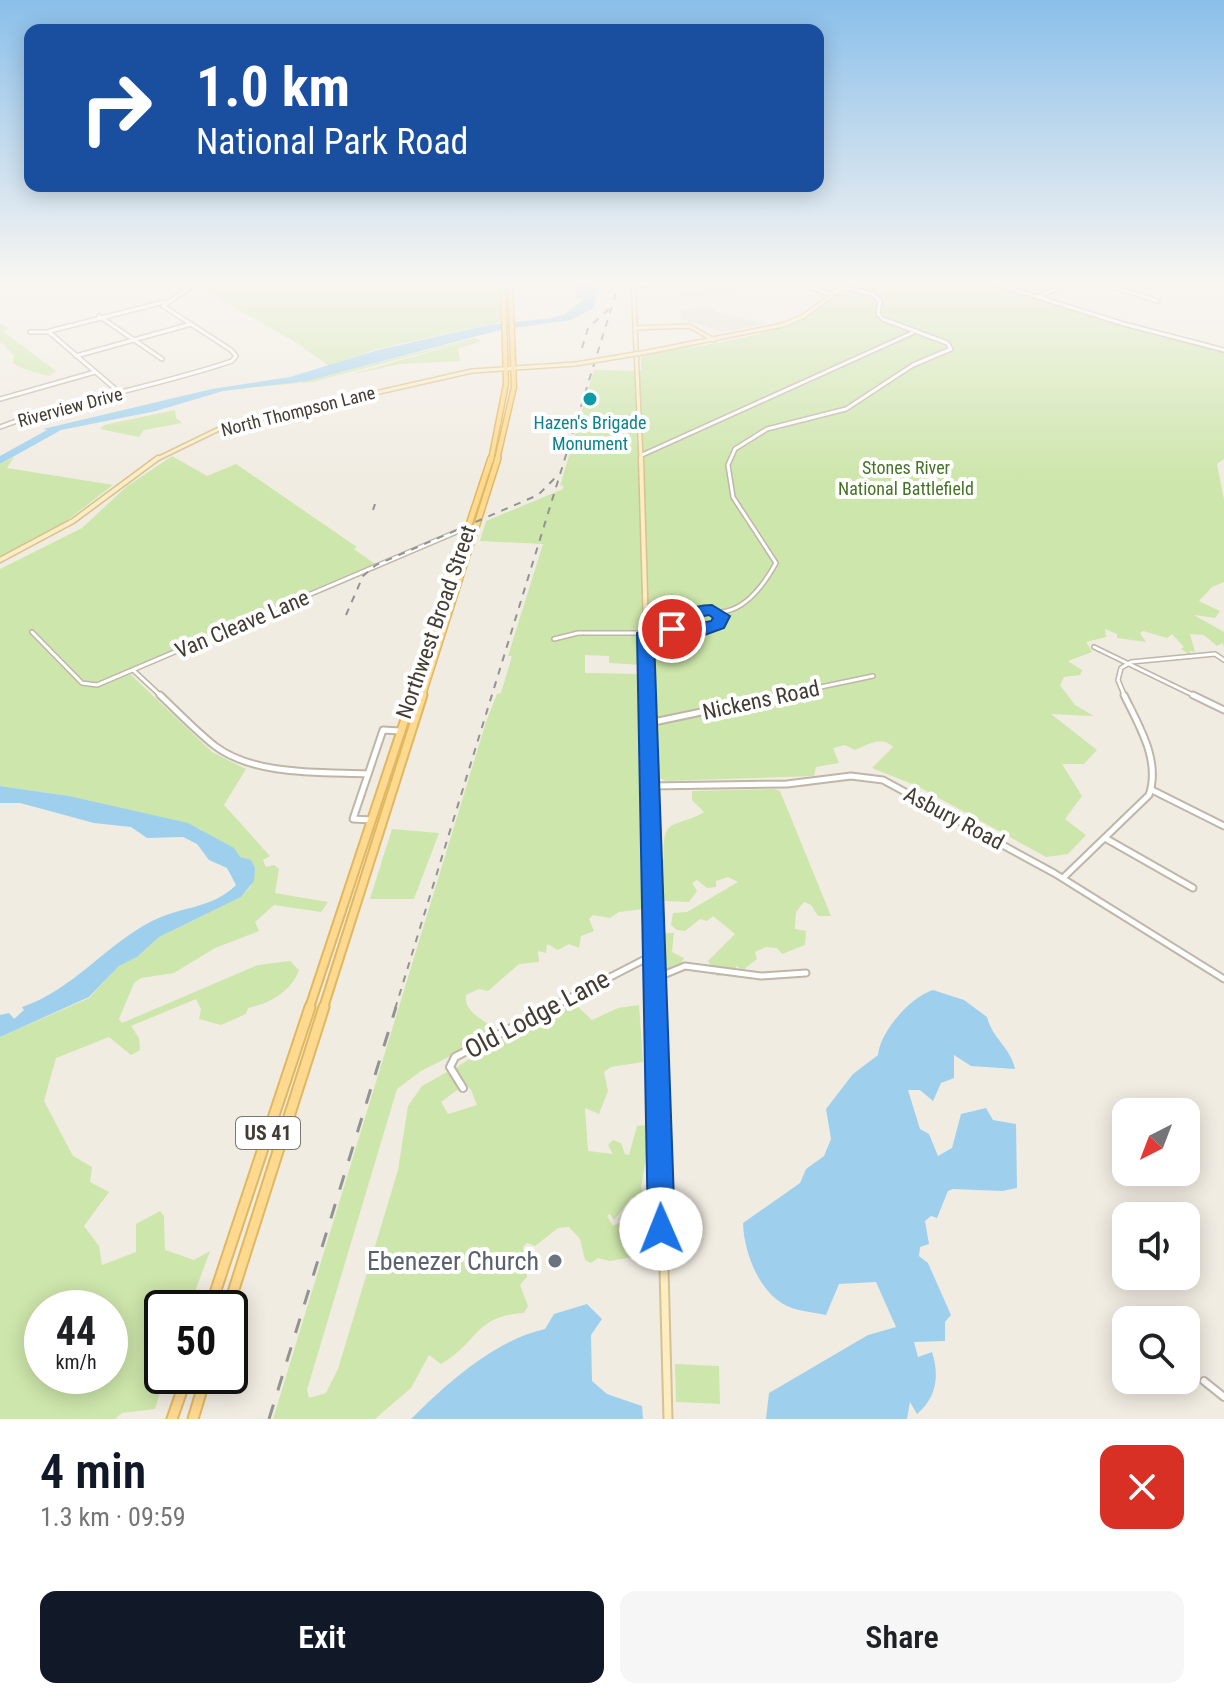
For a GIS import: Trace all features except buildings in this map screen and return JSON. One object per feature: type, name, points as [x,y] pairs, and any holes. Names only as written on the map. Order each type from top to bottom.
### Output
[{"type":"main road","name":"Northwest Broad Street","points":[[326,958],[488,467],[503,408],[509,346]]},
{"type":"main road","name":"Northwest Broad Street","points":[[340,959],[502,446],[514,368],[511,346]]},
{"type":"main road","points":[[636,346],[642,455],[653,955],[668,1419]]},
{"type":"main road","name":"North Thompson Lane","points":[[0,560],[61,529],[144,465],[206,434],[246,420],[472,371],[576,364],[680,346]]},
{"type":"main road","points":[[503,408],[510,408]]},
{"type":"main road","points":[[500,422],[508,422]]},
{"type":"main road","points":[[494,446],[502,446]]},
{"type":"main road","points":[[488,467],[495,467]]},
{"type":"main road","points":[[478,499],[486,499]]},
{"type":"main road","points":[[468,527],[477,527]]},
{"type":"main road","points":[[453,572],[463,573]]},
{"type":"main road","points":[[436,625],[445,625]]},
{"type":"main road","points":[[414,690],[425,691]]},
{"type":"main road","points":[[400,731],[412,731]]},
{"type":"main road","points":[[371,820],[384,821]]},
{"type":"main road","points":[[326,958],[340,959]]},
{"type":"main road","name":"US 41","points":[[216,1290],[326,958]]},
{"type":"main road","name":"US 41","points":[[234,1290],[340,959]]},
{"type":"main road","points":[[172,1419],[181,1394]]},
{"type":"main road","points":[[193,1419],[201,1394]]},
{"type":"street","points":[[65,346],[120,393]]},
{"type":"street","points":[[76,356],[111,346]]},
{"type":"street","points":[[143,346],[162,359]]},
{"type":"street","name":"Riverview Drive","points":[[0,427],[51,408],[171,382],[232,361],[236,356],[225,346]]},
{"type":"street","points":[[642,455],[883,346]]},
{"type":"street","points":[[669,633],[689,613],[718,612],[742,603],[776,563],[731,493],[727,473],[735,449],[749,436],[765,429],[851,407],[903,369],[951,349],[949,346]]},
{"type":"street","points":[[0,399],[95,372]]},
{"type":"street","name":"Van Cleave Lane","points":[[32,632],[86,686],[97,685],[468,527]]},
{"type":"street","points":[[554,639],[578,633],[687,633],[718,625],[722,619],[718,612]]},
{"type":"street","points":[[675,625],[687,633]]},
{"type":"street","points":[[1094,647],[1224,710]]},
{"type":"street","points":[[1063,878],[1152,790],[1154,767],[1118,679],[1119,670],[1127,663],[1146,657],[1191,661],[1215,654],[1224,660]]},
{"type":"street","points":[[133,670],[217,748],[229,755],[273,768],[368,774]]},
{"type":"street","name":"Nickens Road","points":[[649,723],[873,676]]},
{"type":"street","points":[[371,820],[353,819],[383,730],[400,731]]},
{"type":"street","name":"Asbury Road","points":[[650,786],[787,784],[851,776],[877,779],[1063,878],[1224,979]]},
{"type":"street","points":[[1152,790],[1224,826]]},
{"type":"street","points":[[1105,838],[1193,888]]},
{"type":"street","name":"Old Lodge Lane","points":[[463,1088],[450,1067],[455,1057],[653,955]]},
{"type":"street","points":[[654,978],[685,966],[761,976],[806,973]]},
{"type":"street","points":[[268,1134],[283,1135]]},
{"type":"street","points":[[1204,1381],[1224,1397]]},
{"type":"green space","points":[[5,346],[23,346],[56,371],[49,376],[24,369],[13,363],[14,355]]},
{"type":"green space","points":[[301,346],[390,346],[377,349],[329,366]]},
{"type":"green space","points":[[448,346],[313,382],[254,387],[295,380],[298,383]]},
{"type":"green space","points":[[450,346],[466,346],[458,349],[460,361],[400,364],[349,375]]},
{"type":"green space","name":"Stones River National Battlefield","points":[[697,346],[1202,346],[1224,352],[1224,459],[1217,464],[1224,500],[1224,582],[1212,587],[1199,601],[1220,611],[1215,618],[1194,615],[1224,632],[1224,648],[1223,643],[1217,646],[1204,635],[1190,634],[1195,652],[1189,651],[1193,657],[1181,649],[1184,647],[1172,634],[1167,638],[1143,631],[1140,633],[1146,642],[1117,638],[1117,634],[1105,629],[1106,637],[1086,642],[1092,652],[1068,661],[1082,670],[1080,675],[1064,677],[1060,685],[1075,705],[1094,716],[1051,714],[1097,750],[1084,764],[1062,764],[1082,796],[1065,819],[1086,835],[1068,854],[1046,857],[917,786],[872,768],[893,747],[888,743],[874,742],[855,750],[845,745],[833,748],[839,763],[816,767],[814,776],[665,781],[656,776],[654,732],[640,731],[643,909],[619,912],[610,918],[593,915],[589,919],[594,931],[581,936],[579,948],[569,944],[558,950],[547,944],[546,953],[538,951],[539,962],[519,964],[488,991],[479,989],[466,995],[471,1011],[495,1030],[492,1035],[421,1071],[397,1089],[307,1390],[309,1398],[326,1393],[338,1369],[398,1170],[408,1106],[422,1086],[447,1072],[460,1088],[441,1102],[448,1114],[477,1105],[471,1090],[454,1069],[489,1046],[570,1005],[576,1005],[592,1020],[618,1008],[639,1005],[643,1062],[611,1067],[604,1072],[608,1091],[599,1114],[585,1108],[588,1151],[613,1154],[608,1145],[613,1140],[621,1143],[625,1154],[629,1155],[637,1126],[647,1125],[650,1133],[641,1188],[649,1200],[641,1202],[632,1197],[614,1220],[610,1214],[607,1216],[613,1226],[641,1210],[647,1218],[649,1231],[640,1234],[629,1228],[625,1234],[626,1240],[640,1250],[638,1256],[610,1261],[598,1258],[591,1263],[585,1260],[580,1239],[569,1227],[558,1228],[535,1246],[527,1243],[523,1247],[527,1277],[520,1285],[528,1306],[524,1313],[495,1319],[441,1364],[429,1355],[411,1388],[375,1419],[273,1419],[486,722],[497,694],[501,693],[512,656],[508,656],[543,544],[480,541],[486,521],[563,489],[563,485],[560,486],[594,370],[641,371],[641,355]],"holes":[[[585,655],[609,656],[609,663],[642,665],[642,674],[585,673]]]},
{"type":"green space","points":[[175,410],[176,418],[182,423],[144,430],[139,437],[100,429],[104,425]]},
{"type":"green space","points":[[172,456],[207,476],[236,464],[357,547],[354,549],[375,564],[126,670],[212,752],[246,769],[224,805],[270,856],[263,860],[266,867],[274,865],[279,869],[275,893],[328,902],[321,912],[274,905],[255,922],[259,931],[215,948],[174,973],[141,978],[134,983],[119,1019],[122,1023],[258,965],[290,961],[299,970],[296,977],[272,1000],[248,1008],[246,1014],[221,1025],[199,1019],[201,1009],[196,999],[131,1026],[139,1038],[140,1050],[131,1055],[109,1037],[56,1058],[44,1101],[73,1156],[92,1167],[90,1182],[109,1192],[84,1226],[99,1246],[102,1265],[136,1252],[136,1224],[160,1211],[164,1216],[165,1250],[194,1260],[210,1251],[196,1290],[144,1290],[144,1394],[160,1394],[155,1409],[122,1413],[115,1419],[0,1419],[0,1037],[89,998],[119,966],[137,957],[159,937],[241,897],[251,886],[255,868],[200,829],[69,796],[0,786],[0,569],[82,528],[126,487]]},
{"type":"green space","points":[[14,457],[7,468],[113,485],[61,525],[0,557],[0,464]]},
{"type":"green space","points":[[692,791],[780,791],[831,916],[818,916],[811,905],[804,902],[796,912],[795,929],[806,931],[805,945],[782,954],[777,948],[766,947],[755,952],[757,959],[743,970],[736,966],[736,974],[717,976],[708,961],[735,934],[713,916],[707,921],[700,919],[685,931],[677,930],[671,925],[673,913],[687,912],[738,882],[728,877],[716,881],[716,887],[707,888],[697,880],[692,883],[697,891],[689,902],[663,901],[657,862],[664,858],[665,835],[672,825],[704,812],[692,800]]},
{"type":"green space","points":[[392,829],[439,833],[414,899],[370,899]]},
{"type":"green space","points":[[664,930],[674,933],[672,952],[684,958],[681,964],[664,973],[659,971],[657,949]]},
{"type":"green space","points":[[675,1364],[719,1366],[720,1404],[676,1402]]},
{"type":"water","points":[[395,346],[439,346],[307,381],[223,391],[156,411],[61,430],[0,464],[0,456],[47,430],[43,429],[212,389],[290,377]]},
{"type":"water","points":[[0,786],[69,796],[188,823],[234,848],[240,857],[251,860],[255,868],[254,881],[241,897],[159,937],[137,957],[119,966],[89,997],[0,1037],[0,1015],[9,1013],[14,1019],[24,1010],[22,1007],[57,990],[135,931],[163,916],[217,899],[236,885],[227,868],[209,860],[197,844],[183,837],[147,838],[131,827],[94,823],[20,803],[0,803]]},
{"type":"water","points":[[933,990],[964,1000],[987,1017],[1015,1069],[971,1066],[954,1055],[954,1078],[941,1083],[933,1101],[920,1090],[908,1090],[920,1129],[929,1134],[938,1156],[952,1148],[961,1114],[986,1108],[993,1120],[1016,1124],[1017,1188],[1002,1191],[953,1189],[948,1191],[937,1218],[931,1216],[925,1221],[929,1244],[920,1247],[919,1256],[928,1263],[951,1315],[945,1322],[945,1341],[914,1342],[918,1357],[932,1352],[936,1370],[932,1394],[917,1414],[910,1402],[907,1419],[766,1419],[769,1393],[868,1335],[896,1327],[876,1282],[839,1284],[826,1315],[783,1304],[759,1279],[746,1245],[743,1223],[800,1183],[806,1169],[824,1156],[831,1139],[826,1109],[853,1074],[878,1055],[884,1036],[898,1016],[915,1000]]},
{"type":"water","points":[[587,1304],[602,1319],[591,1335],[592,1381],[607,1394],[642,1406],[643,1419],[411,1419],[440,1391],[490,1353],[545,1329],[554,1314]]},
{"type":"railway","points":[[395,1009],[600,346]]},
{"type":"railway","points":[[346,615],[363,576],[376,565],[538,495],[556,477]]},
{"type":"railway","points":[[373,510],[375,504]]},
{"type":"railway","points":[[269,1419],[396,1007]]},
{"type":"place","name":"Hazen's Brigade Monument","points":[[590,399]]},
{"type":"place","name":"Ebenezer Church","points":[[555,1261]]},
{"type":"route","points":[[661,1229],[646,633],[699,632],[718,625],[722,616],[712,610],[695,611],[683,616],[672,629]]}]
